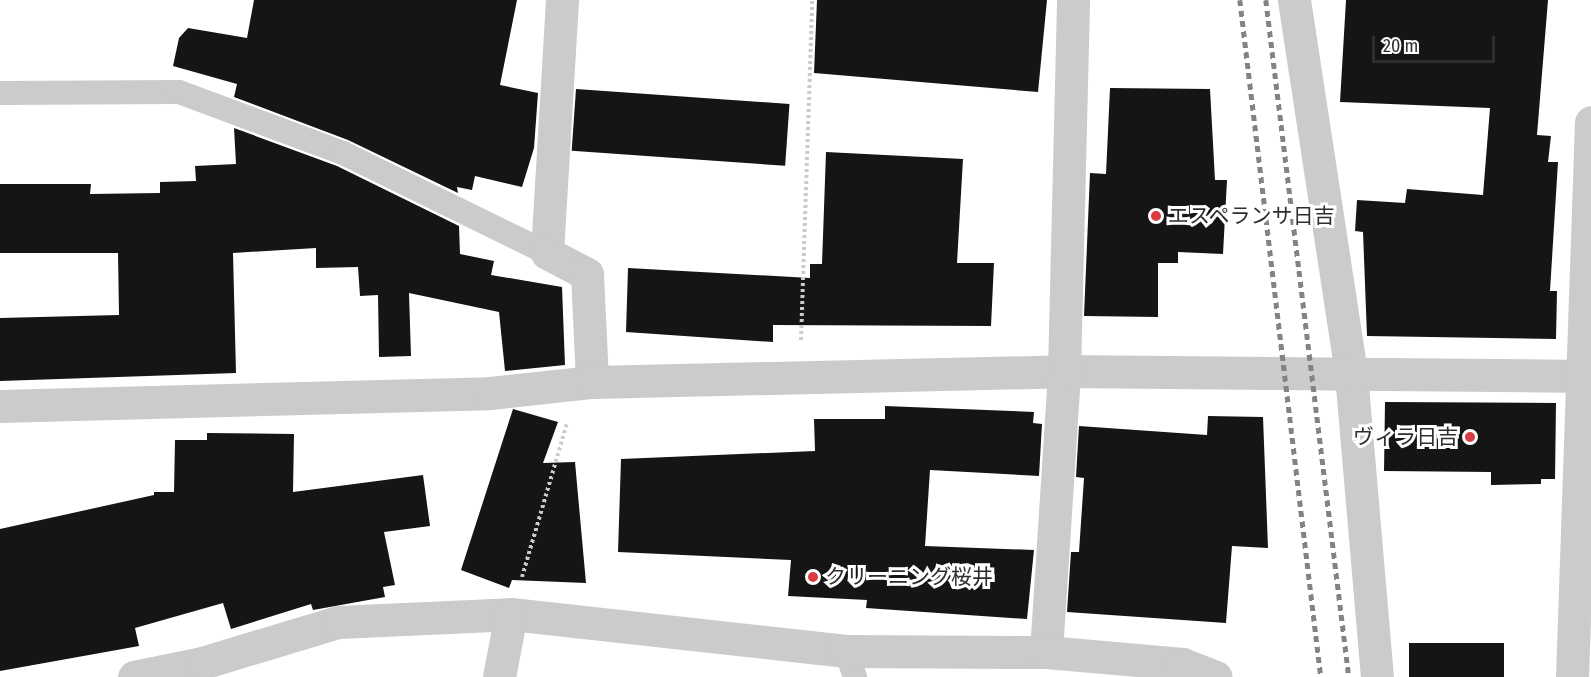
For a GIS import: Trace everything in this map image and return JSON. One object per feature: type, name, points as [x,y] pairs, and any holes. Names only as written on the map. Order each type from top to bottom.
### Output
[{"type":"street","points":[[562,0],[547,253],[587,274],[585,384]]},
{"type":"street","points":[[1046,652],[1064,371],[1073,0]]},
{"type":"street","points":[[1294,0],[1351,374],[1377,677]]},
{"type":"street","points":[[1572,677],[1588,376],[1591,122]]},
{"type":"street","points":[[0,406],[490,393],[585,384],[1064,371],[1588,376]]},
{"type":"street","points":[[134,677],[204,670],[338,622],[511,614],[851,664],[1046,652],[1182,664],[1216,677]]},
{"type":"street","points":[[499,677],[511,614]]},
{"type":"lane","points":[[0,93],[179,92],[343,153],[547,253]]},
{"type":"path","points":[[800,377],[812,0]]},
{"type":"path","points":[[511,614],[585,384]]},
{"type":"building","points":[[254,0],[517,0],[500,85],[538,93],[534,148],[522,187],[475,176],[472,190],[457,187],[458,193],[348,140],[234,97],[237,84],[173,66],[179,38],[188,28],[247,38]]},
{"type":"building","points":[[817,0],[1047,0],[1038,92],[814,73]]},
{"type":"building","points":[[1346,0],[1548,0],[1537,135],[1551,136],[1548,162],[1558,162],[1550,291],[1557,291],[1556,339],[1367,336],[1363,232],[1355,231],[1357,200],[1405,203],[1407,189],[1483,195],[1490,108],[1340,102]]},
{"type":"building","name":"エスペランサ日吉","points":[[1110,88],[1210,89],[1215,180],[1227,180],[1223,254],[1178,252],[1178,263],[1158,263],[1158,317],[1084,316],[1090,173],[1106,174]]},
{"type":"building","points":[[576,89],[789,104],[785,166],[572,151]]},
{"type":"building","points":[[234,128],[337,166],[459,226],[460,254],[494,261],[491,275],[562,287],[565,365],[505,371],[499,312],[409,293],[411,356],[379,357],[378,295],[360,296],[358,267],[316,268],[316,248],[233,253],[236,373],[0,381],[0,318],[119,315],[118,253],[0,253],[0,184],[91,184],[90,194],[160,193],[160,182],[196,181],[195,166],[236,164]]},
{"type":"building","points":[[826,152],[963,159],[957,263],[994,263],[991,326],[773,325],[773,342],[626,332],[628,268],[810,278],[810,264],[822,264]]},
{"type":"building","name":"ヴィラ日吉","points":[[1385,402],[1556,403],[1555,479],[1541,479],[1541,484],[1491,485],[1491,472],[1384,471]]},
{"type":"building","points":[[885,406],[1034,412],[1033,423],[1042,424],[1039,476],[930,470],[925,546],[1034,550],[1027,619],[866,608],[867,600],[788,596],[791,560],[618,552],[621,459],[815,451],[814,419],[885,419]]},
{"type":"building","points":[[513,409],[558,422],[543,463],[575,462],[586,583],[512,580],[509,588],[461,570]]},
{"type":"building","points":[[1208,416],[1263,417],[1268,548],[1232,546],[1226,623],[1067,612],[1071,552],[1079,552],[1084,478],[1076,477],[1079,426],[1207,435]]},
{"type":"building","points":[[207,433],[294,434],[293,492],[423,475],[430,526],[384,532],[395,585],[383,587],[385,597],[313,610],[311,604],[231,629],[223,603],[135,628],[139,646],[0,671],[0,529],[154,495],[154,492],[174,492],[175,440],[207,440]]},
{"type":"building","points":[[1409,643],[1504,643],[1504,677],[1409,677]]},
{"type":"railway","points":[[1240,0],[1321,677]]},
{"type":"railway","points":[[1266,0],[1349,677]]},
{"type":"place","name":"エスペランサ日吉","points":[[1156,216]]},
{"type":"place","name":"ヴィラ日吉","points":[[1470,437]]},
{"type":"place","name":"クリーニング桜井","points":[[813,577]]}]
